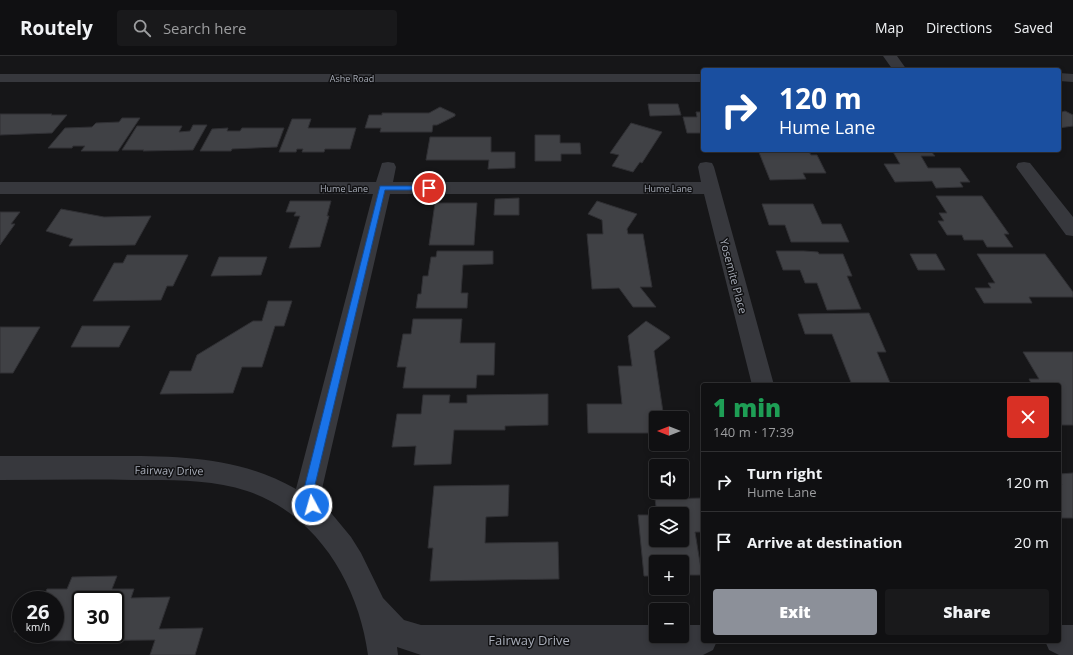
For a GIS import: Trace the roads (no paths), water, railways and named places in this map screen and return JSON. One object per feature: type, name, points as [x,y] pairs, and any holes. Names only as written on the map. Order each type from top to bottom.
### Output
[{"type":"street","points":[[890,56],[899,68]]},
{"type":"street","points":[[1061,77],[1073,78]]},
{"type":"street","name":"Ashe Road","points":[[0,78],[701,78]]},
{"type":"street","name":"Yosemite Place","points":[[706,167],[762,383]]},
{"type":"street","points":[[1024,167],[1073,230]]},
{"type":"street","points":[[383,655],[364,585],[345,551],[323,524],[312,505],[309,489],[385,177]]},
{"type":"street","name":"Hume Lane","points":[[0,188],[385,177],[712,188]]},
{"type":"street","name":"Fairway Drive","points":[[0,468],[194,469],[231,474],[267,486],[300,505],[323,524]]},
{"type":"street","name":"Fairway Drive","points":[[370,603],[384,622],[399,634],[421,640],[701,640]]},
{"type":"street","points":[[1061,640],[1073,640]]}]
